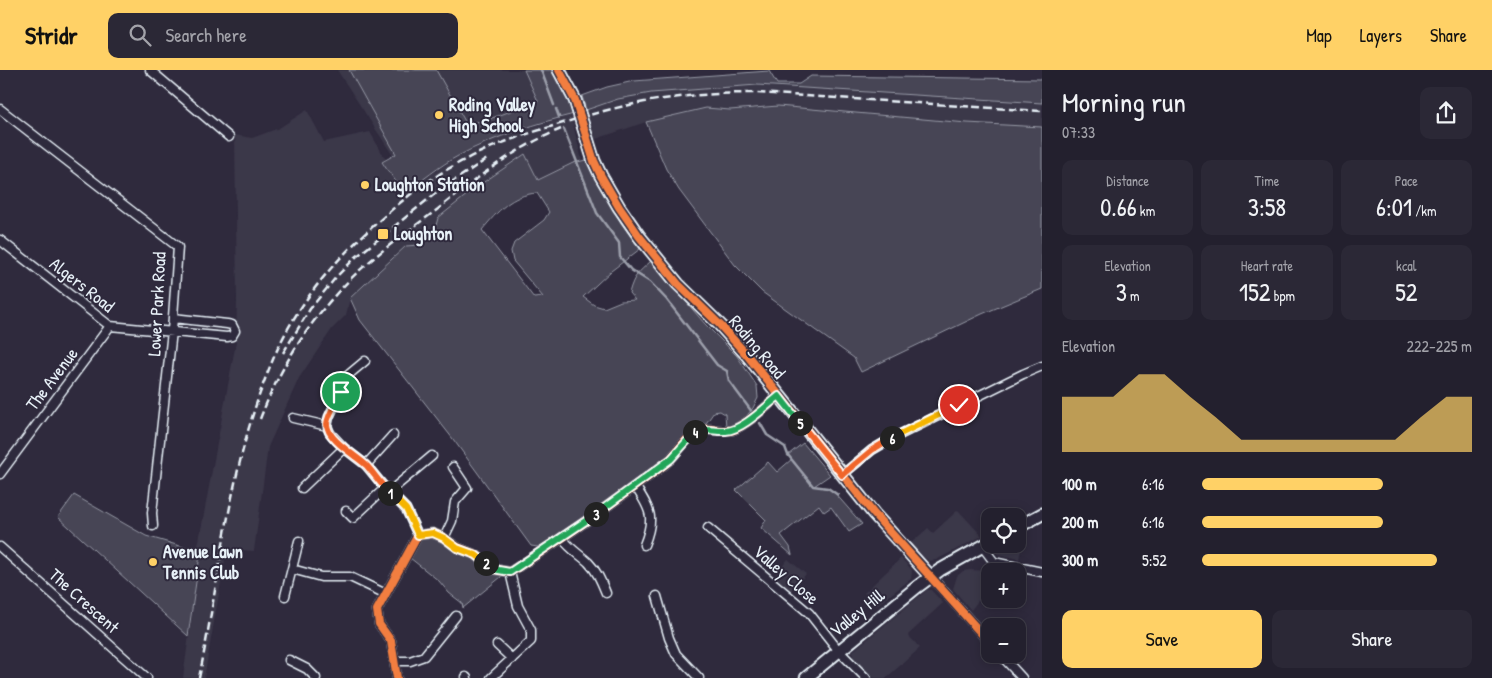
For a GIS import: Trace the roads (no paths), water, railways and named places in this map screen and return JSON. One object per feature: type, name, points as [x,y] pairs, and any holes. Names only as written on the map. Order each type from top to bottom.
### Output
[{"type":"street","points":[[150,70],[229,138]]},
{"type":"street","name":"Roding Road","points":[[559,70],[575,100],[594,161],[601,176],[618,207],[657,260],[678,284],[725,330],[874,514],[981,633]]},
{"type":"street","name":"Lower Park Road","points":[[0,109],[178,247],[172,331],[152,513],[154,526]]},
{"type":"street","name":"Algers Road","points":[[0,240],[110,326],[226,337],[232,336],[235,331],[232,325],[173,318]]},
{"type":"street","name":"The Avenue","points":[[0,474],[110,326]]},
{"type":"street","points":[[365,361],[344,380],[327,426],[330,433],[344,448],[366,465],[406,509],[418,535]]},
{"type":"street","points":[[842,475],[872,450],[894,437],[1042,366]]},
{"type":"street","points":[[418,535],[433,533],[444,538],[457,548],[476,555],[493,569],[510,572],[636,486],[671,459],[695,432],[702,429],[734,430],[779,396]]},
{"type":"street","points":[[293,418],[327,426]]},
{"type":"street","points":[[366,465],[393,435]]},
{"type":"street","points":[[302,488],[344,448]]},
{"type":"street","points":[[346,511],[353,518],[432,456]]},
{"type":"street","points":[[444,538],[452,521],[455,502],[467,488],[453,467]]},
{"type":"street","points":[[636,486],[652,517],[650,531],[644,545]]},
{"type":"street","points":[[1026,523],[1042,514]]},
{"type":"street","name":"Valley Close","points":[[708,528],[809,613],[839,650],[866,678]]},
{"type":"street","points":[[398,678],[392,641],[379,624],[377,610],[418,535]]},
{"type":"street","points":[[562,538],[569,548],[586,560],[597,573],[606,593]]},
{"type":"street","points":[[285,596],[299,540]]},
{"type":"street","name":"The Crescent","points":[[0,547],[147,678]]},
{"type":"street","name":"Valley Hill","points":[[806,678],[931,577],[981,547]]},
{"type":"street","points":[[990,553],[994,562],[1042,572]]},
{"type":"street","points":[[292,569],[321,577],[350,577],[386,594]]},
{"type":"street","points":[[491,678],[531,641],[531,630],[518,606],[510,572]]},
{"type":"street","points":[[657,596],[669,638],[676,654],[699,678]]},
{"type":"street","points":[[395,661],[410,661],[424,656],[456,616]]},
{"type":"street","points":[[497,645],[512,659]]},
{"type":"street","points":[[289,660],[307,668],[316,678]]},
{"type":"street","points":[[1008,663],[1022,678]]},
{"type":"waterway","points":[[541,70],[554,105]]},
{"type":"waterway","points":[[556,109],[559,117]]},
{"type":"waterway","points":[[564,129],[597,213],[619,243],[620,257],[631,270],[650,282],[667,300],[717,365],[727,371],[729,381],[752,412]]},
{"type":"waterway","points":[[760,423],[767,435],[785,447],[788,455],[813,486],[828,488],[838,495]]},
{"type":"railway","points":[[199,678],[237,475],[259,396],[282,339],[314,289],[340,258],[379,221],[411,194],[434,178],[483,151],[536,131],[612,109],[648,101],[684,97],[757,93],[1042,111]]},
{"type":"railway","points":[[260,419],[269,397],[292,354],[319,314],[351,278],[386,248],[482,175],[527,145],[561,129]]},
{"type":"railway","points":[[283,353],[310,309],[337,276],[356,257],[441,189],[487,159]]},
{"type":"place","name":"Roding Valley High School","points":[[439,115]]},
{"type":"place","name":"Loughton Station","points":[[365,185]]},
{"type":"place","name":"Loughton","points":[[383,234]]},
{"type":"place","name":"Avenue Lawn Tennis Club","points":[[153,562]]}]
